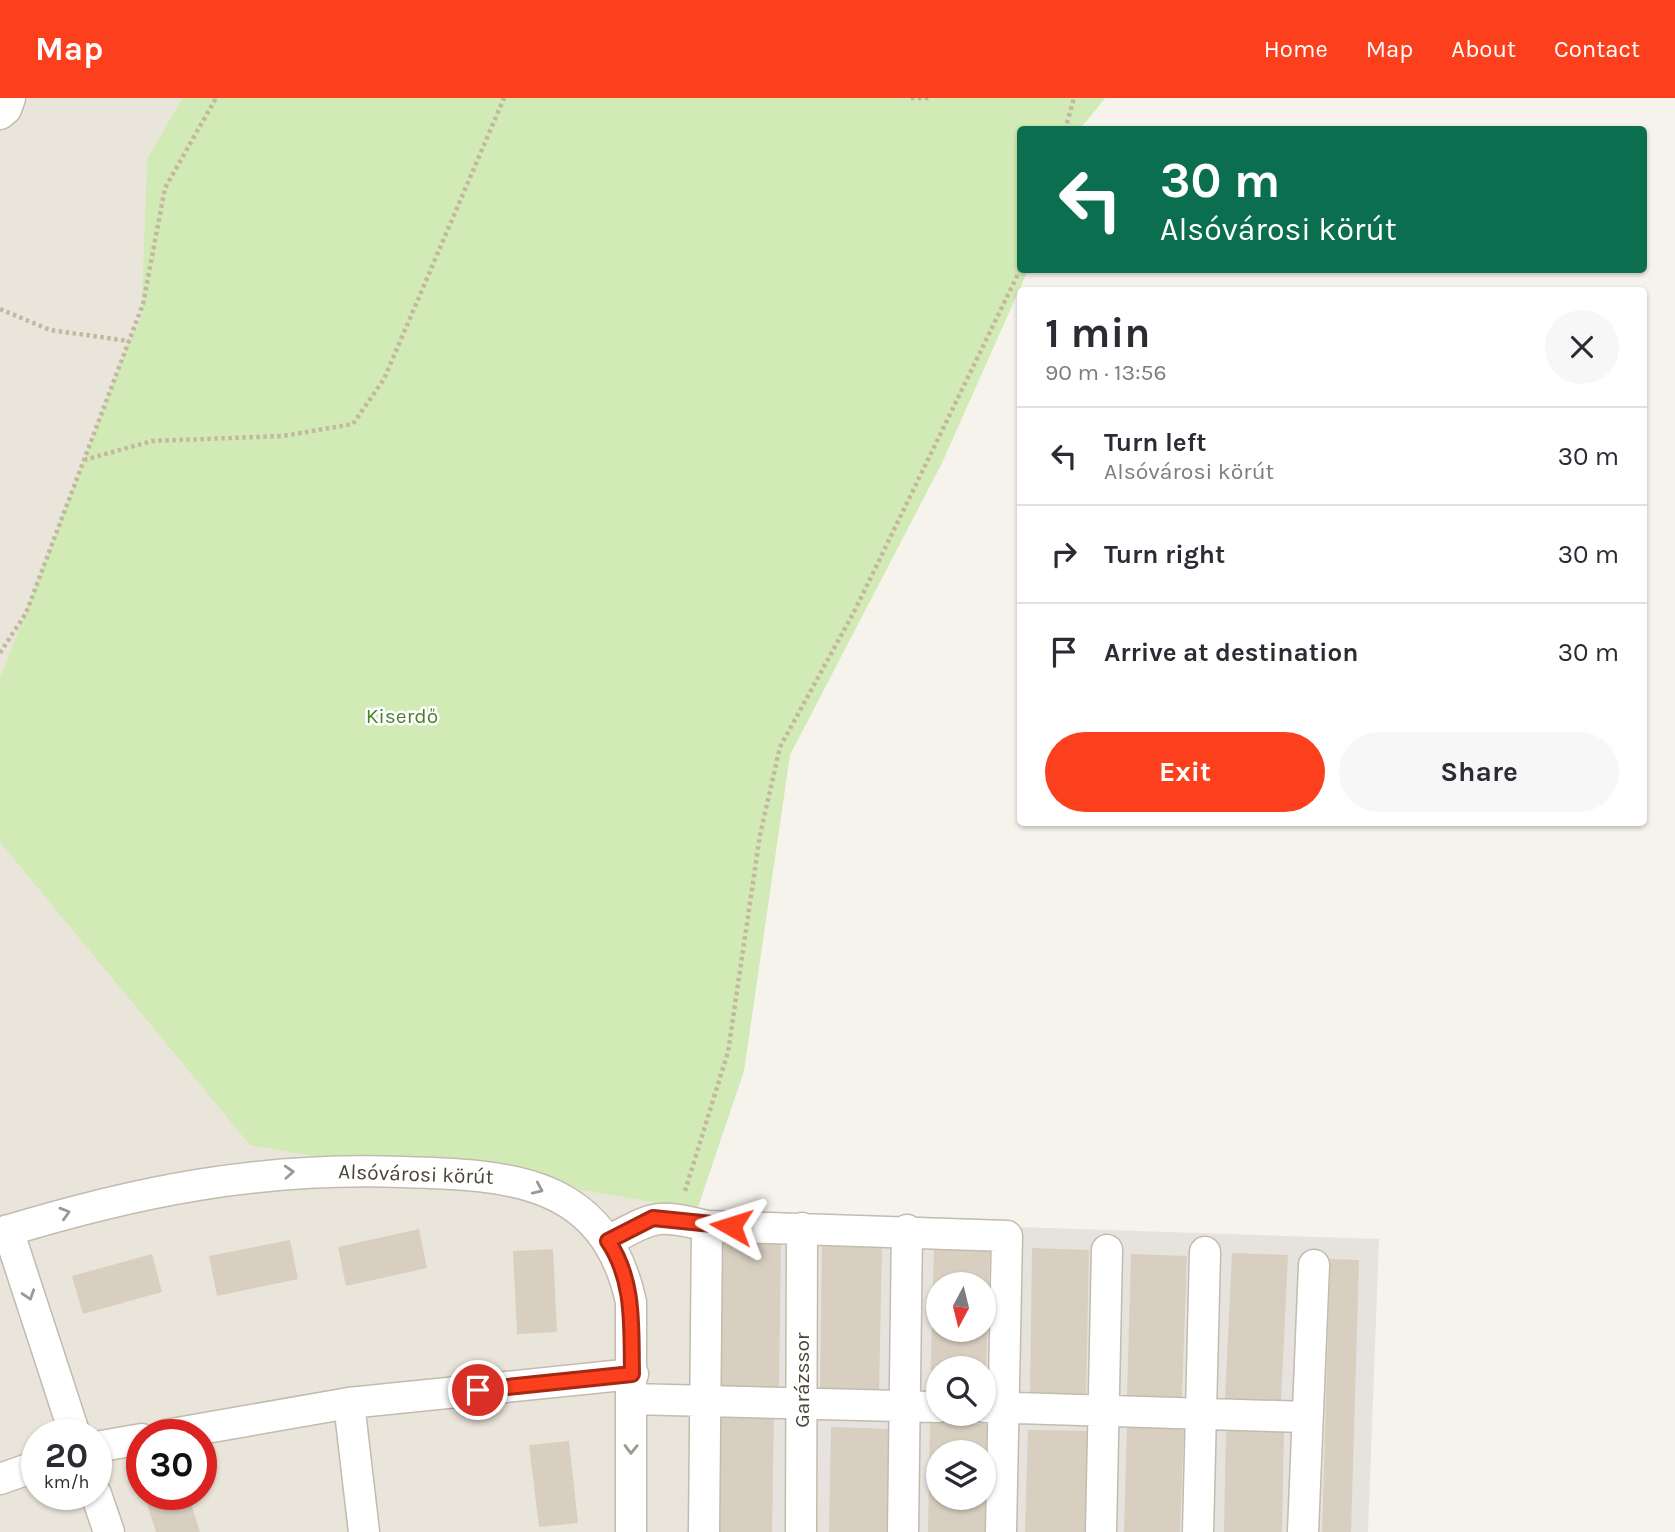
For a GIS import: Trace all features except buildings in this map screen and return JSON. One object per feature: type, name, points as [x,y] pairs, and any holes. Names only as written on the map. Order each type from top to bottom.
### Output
[{"type":"street","points":[[0,114],[6,109],[10,98]]},
{"type":"street","name":"Alsóvárosi körút","points":[[4,1232],[75,1210],[172,1188],[284,1172],[454,1172],[525,1183],[574,1209],[608,1241],[624,1272],[631,1302],[631,1532]]},
{"type":"street","points":[[608,1241],[653,1218],[676,1218],[707,1226],[907,1230],[1007,1236],[996,1371]]},
{"type":"street","points":[[704,1532],[707,1226]]},
{"type":"street","name":"Garázssor","points":[[801,1532],[802,1228]]},
{"type":"street","points":[[903,1532],[907,1230]]},
{"type":"street","points":[[4,1232],[69,1419]]},
{"type":"street","points":[[1101,1532],[1107,1250]]},
{"type":"street","points":[[1198,1532],[1205,1252]]},
{"type":"street","points":[[1303,1532],[1314,1265]]},
{"type":"street","points":[[217,1426],[349,1403],[632,1387],[706,1400],[926,1407]]},
{"type":"street","points":[[349,1403],[364,1532]]},
{"type":"street","points":[[996,1408],[1306,1417]]},
{"type":"street","points":[[994,1426],[1001,1532]]},
{"type":"street","points":[[0,1479],[21,1472]]},
{"type":"street","points":[[101,1510],[109,1532]]},
{"type":"path","points":[[0,653],[26,613],[143,304],[165,188],[216,98]]},
{"type":"path","points":[[84,460],[152,441],[283,436],[353,424],[384,379],[504,98]]},
{"type":"path","points":[[911,98],[930,98]]},
{"type":"path","points":[[1066,126],[1074,98]]},
{"type":"path","points":[[676,1218],[728,1052],[760,835],[780,747],[861,598],[1019,273]]},
{"type":"path","points":[[0,309],[50,330],[129,341]]},
{"type":"shaded area","points":[[0,98],[182,98],[147,159],[141,318],[129,341],[0,678]]},
{"type":"shaded area","points":[[0,842],[48,896],[504,1177],[697,1210],[686,1532],[0,1532]]},
{"type":"shaded area","points":[[697,1210],[1018,1227],[1379,1239],[1368,1532],[686,1532]]},
{"type":"green space","name":"Kiserdő","points":[[182,98],[1105,98],[1082,126],[1017,126],[1017,273],[1027,273],[1020,287],[1017,287],[1017,295],[942,463],[790,755],[744,1071],[697,1210],[504,1177],[409,1172],[250,1145],[0,842],[0,678],[129,341],[141,318],[147,159]]},
{"type":"route","points":[[478,1390],[632,1374],[631,1302],[624,1272],[608,1241],[653,1218],[676,1218],[707,1226],[731,1226]]}]
